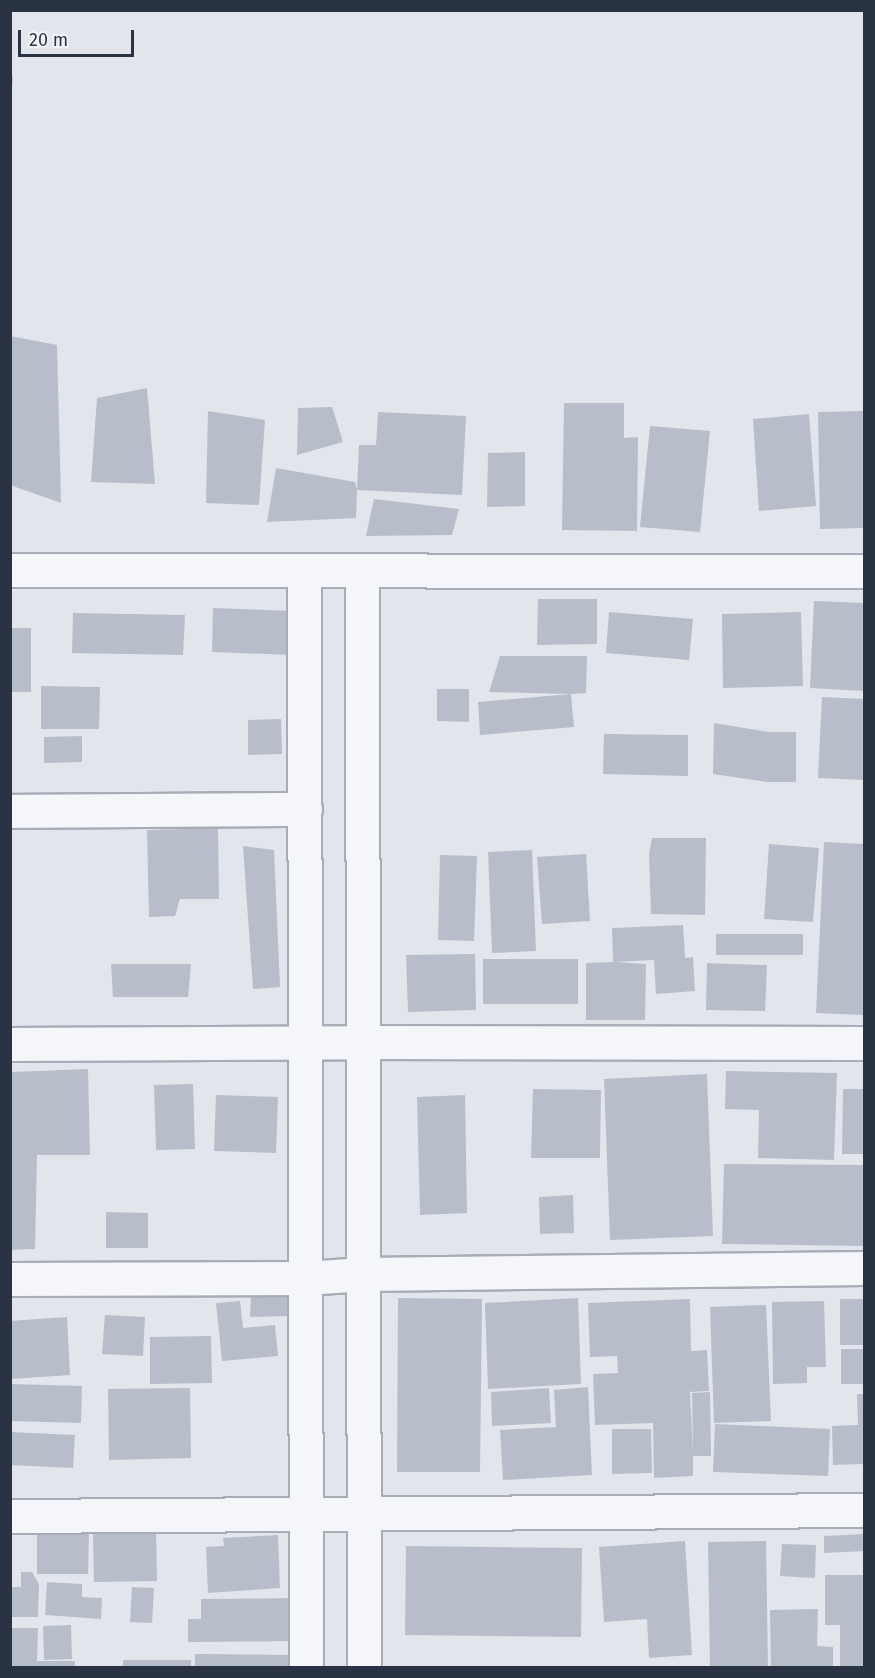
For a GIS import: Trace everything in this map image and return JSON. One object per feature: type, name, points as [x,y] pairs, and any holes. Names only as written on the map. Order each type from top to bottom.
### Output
[{"type":"street","points":[[10,570],[864,571]]},
{"type":"street","points":[[304,570],[306,1668]]},
{"type":"street","points":[[362,570],[364,1668]]},
{"type":"street","points":[[10,811],[305,809]]},
{"type":"street","points":[[10,1044],[864,1043]]},
{"type":"street","points":[[10,1279],[306,1278],[363,1274],[864,1268]]},
{"type":"street","points":[[10,1516],[864,1510]]},
{"type":"building","points":[[10,76],[13,76],[12,91],[10,91]]},
{"type":"building","points":[[10,336],[57,345],[61,503],[10,485]]},
{"type":"building","points":[[147,388],[155,484],[91,482],[97,398]]},
{"type":"building","points":[[564,403],[624,403],[624,438],[638,437],[637,531],[562,530]]},
{"type":"building","points":[[332,407],[343,442],[297,455],[298,408]]},
{"type":"building","points":[[208,411],[265,420],[259,505],[206,503]]},
{"type":"building","points":[[864,411],[864,528],[820,529],[818,412]]},
{"type":"building","points":[[378,412],[466,416],[462,495],[357,490],[359,445],[376,445]]},
{"type":"building","points":[[809,414],[816,506],[759,511],[753,419]]},
{"type":"building","points":[[650,426],[710,431],[700,532],[640,527]]},
{"type":"building","points":[[525,452],[525,506],[487,507],[488,453]]},
{"type":"building","points":[[276,468],[355,482],[356,518],[267,522]]},
{"type":"building","points":[[374,499],[459,509],[452,535],[366,536]]},
{"type":"building","points":[[538,599],[597,599],[597,644],[537,645]]},
{"type":"building","points":[[814,601],[864,603],[864,691],[810,688]]},
{"type":"building","points":[[213,608],[293,611],[291,655],[212,652]]},
{"type":"building","points":[[609,612],[693,619],[689,660],[606,653]]},
{"type":"building","points":[[801,612],[803,686],[723,688],[722,614]]},
{"type":"building","points":[[73,613],[185,615],[183,655],[72,653]]},
{"type":"building","points":[[10,628],[31,628],[31,692],[10,692]]},
{"type":"building","points":[[500,656],[587,656],[586,693],[489,692]]},
{"type":"building","points":[[41,686],[100,687],[99,729],[41,729]]},
{"type":"building","points":[[437,689],[469,689],[469,722],[437,721]]},
{"type":"building","points":[[571,694],[574,727],[480,735],[478,702]]},
{"type":"building","points":[[822,697],[864,699],[864,780],[818,778]]},
{"type":"building","points":[[281,719],[282,754],[248,755],[248,720]]},
{"type":"building","points":[[714,723],[768,732],[796,732],[796,782],[768,782],[713,774]]},
{"type":"building","points":[[604,734],[688,735],[688,776],[603,774]]},
{"type":"building","points":[[82,736],[82,762],[44,763],[44,737]]},
{"type":"building","points":[[218,828],[219,899],[180,899],[175,916],[149,917],[147,830]]},
{"type":"building","points":[[652,838],[706,838],[705,915],[651,914],[649,854]]},
{"type":"building","points":[[824,842],[864,844],[864,1015],[816,1013]]},
{"type":"building","points":[[769,844],[819,848],[813,922],[764,919]]},
{"type":"building","points":[[243,846],[274,850],[280,987],[253,989]]},
{"type":"building","points":[[532,850],[536,951],[492,953],[488,852]]},
{"type":"building","points":[[586,854],[590,921],[542,924],[537,857]]},
{"type":"building","points":[[440,855],[477,856],[474,941],[438,940]]},
{"type":"building","points":[[683,925],[685,958],[693,957],[695,991],[656,994],[654,960],[613,962],[612,928]]},
{"type":"building","points":[[716,934],[803,934],[803,955],[716,955]]},
{"type":"building","points":[[475,954],[476,1010],[408,1012],[406,955]]},
{"type":"building","points":[[483,959],[578,959],[578,1004],[483,1004]]},
{"type":"building","points":[[586,963],[646,964],[645,1020],[586,1020]]},
{"type":"building","points":[[707,963],[767,965],[765,1011],[706,1010]]},
{"type":"building","points":[[111,964],[191,964],[188,997],[113,997]]},
{"type":"building","points":[[88,1069],[90,1155],[37,1155],[35,1249],[10,1250],[10,1072]]},
{"type":"building","points":[[726,1071],[837,1073],[834,1160],[758,1158],[759,1110],[725,1109]]},
{"type":"building","points":[[707,1074],[713,1236],[610,1240],[604,1079]]},
{"type":"building","points":[[193,1084],[195,1149],[156,1150],[154,1085]]},
{"type":"building","points":[[533,1089],[601,1090],[600,1158],[531,1158]]},
{"type":"building","points":[[843,1089],[864,1089],[864,1154],[842,1154]]},
{"type":"building","points":[[216,1095],[278,1097],[276,1153],[214,1151]]},
{"type":"building","points":[[465,1095],[467,1213],[420,1215],[417,1097]]},
{"type":"building","points":[[724,1164],[864,1165],[864,1246],[722,1244]]},
{"type":"building","points":[[573,1195],[574,1233],[540,1234],[539,1197]]},
{"type":"building","points":[[106,1212],[148,1213],[148,1248],[106,1248]]},
{"type":"building","points":[[251,1297],[290,1297],[291,1316],[250,1317]]},
{"type":"building","points":[[398,1298],[482,1299],[480,1472],[397,1472]]},
{"type":"building","points":[[578,1298],[581,1384],[488,1389],[485,1303]]},
{"type":"building","points":[[690,1299],[691,1351],[707,1350],[709,1391],[690,1392],[693,1454],[692,1393],[710,1392],[711,1456],[693,1456],[693,1476],[654,1478],[653,1423],[595,1425],[593,1374],[618,1373],[617,1356],[590,1357],[588,1303]]},
{"type":"building","points":[[840,1299],[864,1299],[864,1345],[840,1345]]},
{"type":"building","points":[[240,1301],[243,1328],[275,1325],[278,1356],[222,1361],[216,1303]]},
{"type":"building","points":[[824,1301],[826,1367],[807,1367],[807,1383],[773,1384],[772,1302]]},
{"type":"building","points":[[766,1305],[771,1421],[714,1423],[710,1307]]},
{"type":"building","points":[[105,1315],[145,1317],[143,1356],[102,1354]]},
{"type":"building","points":[[67,1317],[70,1375],[10,1379],[10,1321]]},
{"type":"building","points":[[211,1336],[212,1383],[150,1384],[150,1337]]},
{"type":"building","points":[[841,1349],[864,1349],[864,1384],[841,1384]]},
{"type":"building","points":[[10,1384],[82,1386],[81,1423],[10,1421]]},
{"type":"building","points":[[588,1387],[592,1475],[503,1480],[500,1430],[556,1427],[554,1390]]},
{"type":"building","points":[[190,1388],[191,1458],[109,1460],[108,1389]]},
{"type":"building","points":[[549,1388],[551,1423],[492,1426],[491,1392]]},
{"type":"building","points":[[857,1394],[864,1394],[864,1464],[833,1465],[832,1426],[858,1425]]},
{"type":"building","points":[[715,1424],[830,1429],[828,1476],[713,1472]]},
{"type":"building","points":[[612,1429],[651,1429],[652,1473],[612,1474]]},
{"type":"building","points":[[10,1432],[75,1435],[73,1468],[10,1465]]},
{"type":"building","points":[[156,1529],[157,1581],[94,1582],[93,1530]]},
{"type":"building","points":[[37,1530],[89,1530],[88,1574],[37,1574]]},
{"type":"building","points":[[864,1534],[864,1551],[824,1553],[824,1536]]},
{"type":"building","points":[[278,1535],[280,1588],[208,1593],[206,1547],[224,1546],[223,1538]]},
{"type":"building","points":[[685,1541],[692,1655],[649,1658],[647,1619],[604,1622],[599,1547]]},
{"type":"building","points":[[766,1541],[768,1668],[710,1668],[708,1542]]},
{"type":"building","points":[[782,1544],[816,1545],[815,1578],[780,1576]]},
{"type":"building","points":[[406,1546],[582,1548],[581,1637],[405,1635]]},
{"type":"building","points":[[21,1572],[32,1572],[39,1584],[38,1617],[10,1617],[10,1587],[21,1587]]},
{"type":"building","points":[[825,1575],[864,1575],[864,1668],[840,1668],[840,1625],[825,1625]]},
{"type":"building","points":[[47,1582],[82,1584],[82,1597],[102,1598],[101,1619],[45,1615]]},
{"type":"building","points":[[132,1587],[154,1588],[152,1623],[130,1622]]},
{"type":"building","points":[[298,1598],[298,1641],[188,1642],[188,1619],[201,1619],[201,1599]]},
{"type":"building","points":[[818,1609],[817,1646],[833,1647],[833,1668],[771,1668],[770,1610]]},
{"type":"building","points":[[71,1625],[72,1659],[44,1660],[43,1626]]},
{"type":"building","points":[[10,1628],[38,1628],[37,1661],[75,1661],[75,1668],[10,1668]]},
{"type":"building","points":[[195,1654],[293,1655],[292,1668],[195,1668]]},
{"type":"building","points":[[123,1660],[191,1660],[191,1668],[123,1668]]}]
